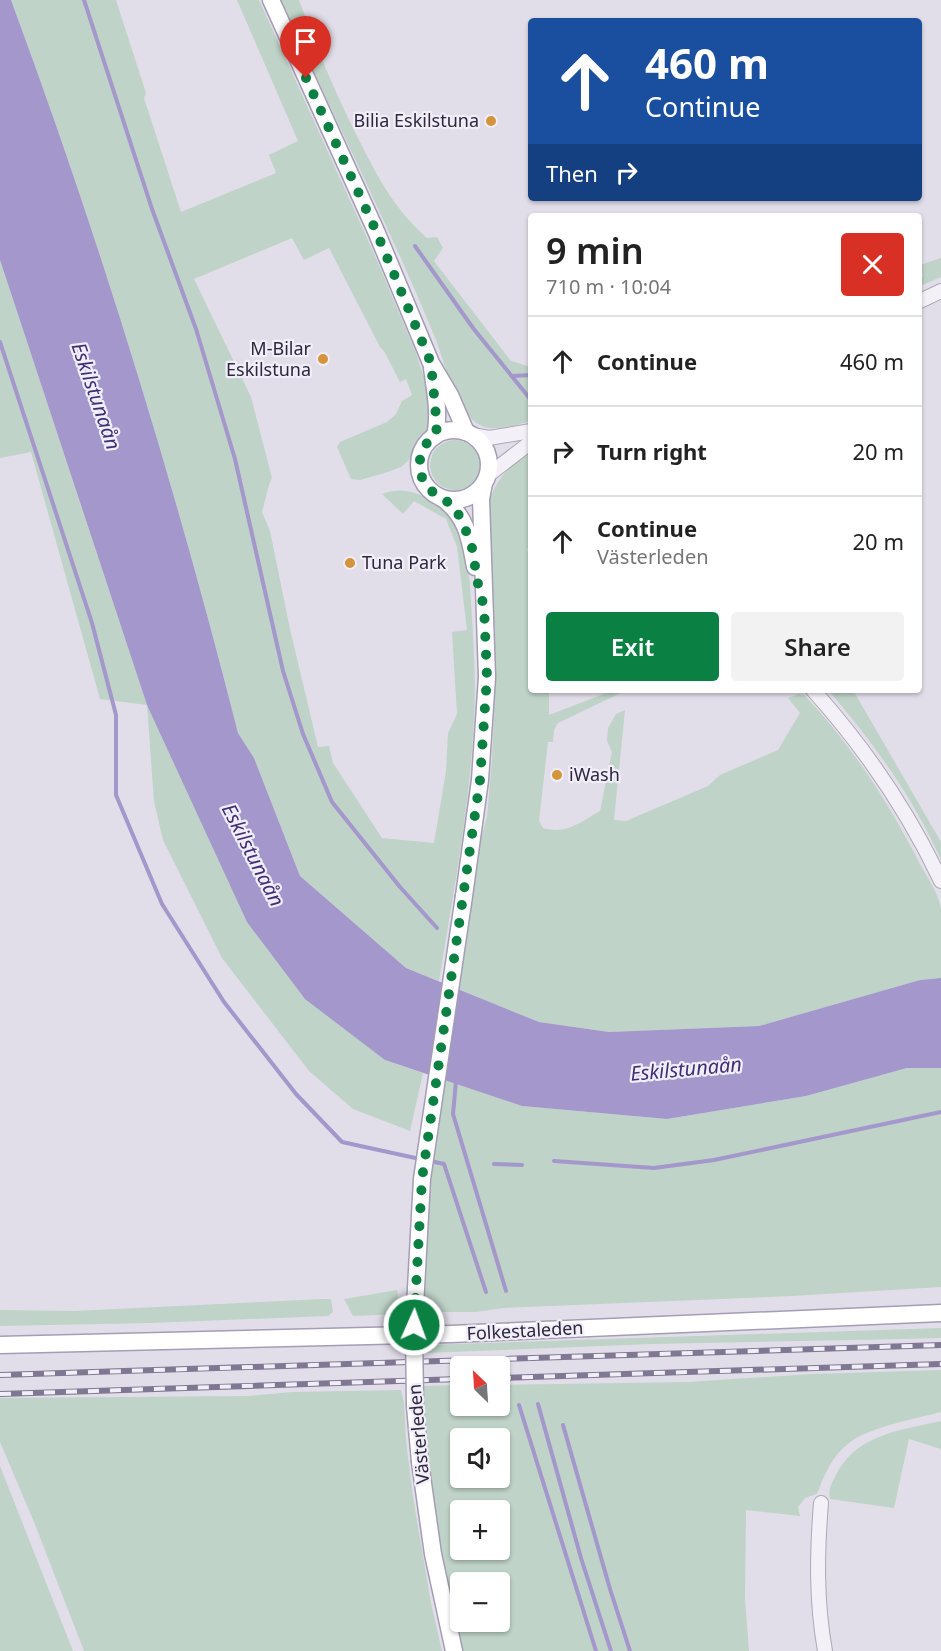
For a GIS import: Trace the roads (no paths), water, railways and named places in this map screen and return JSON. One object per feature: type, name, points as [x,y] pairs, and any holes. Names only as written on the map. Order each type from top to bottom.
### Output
[{"type":"main road","points":[[271,0],[376,231],[431,363],[469,434]]},
{"type":"main road","points":[[431,363],[437,427],[435,436],[422,451],[419,468],[426,486],[442,498],[455,500],[467,497],[480,489],[486,480],[489,464],[487,452],[480,441],[469,434],[453,430],[435,436]]},
{"type":"main road","name":"Västerleden","points":[[454,1651],[433,1554],[420,1462],[415,1407],[414,1325],[422,1179],[464,896],[485,727],[487,677],[481,499],[486,480]]},
{"type":"main road","name":"Västerleden","points":[[442,498],[455,507],[471,542],[484,606]]},
{"type":"main road","name":"Folkestaleden","points":[[0,1345],[451,1334],[941,1312]]},
{"type":"street","points":[[922,300],[941,291]]},
{"type":"street","points":[[469,434],[489,438],[528,432]]},
{"type":"street","points":[[486,480],[528,445]]},
{"type":"street","points":[[815,693],[878,770],[913,825],[941,881]]},
{"type":"street","points":[[821,1503],[817,1566],[825,1651]]},
{"type":"water","name":"Eskilstunaån","points":[[0,0],[11,0],[44,90],[105,272],[162,455],[238,733],[254,758],[300,876],[406,968],[539,1022],[609,1032],[759,1026],[920,980],[941,978],[941,1068],[907,1068],[806,1096],[667,1119],[522,1106],[385,1060],[305,999],[247,922],[147,705],[0,260]]},
{"type":"waterway","points":[[84,0],[152,209],[196,329],[235,459],[283,671],[303,734],[332,802],[400,887],[437,928]]},
{"type":"waterway","points":[[415,246],[473,328],[528,396]]},
{"type":"waterway","points":[[0,342],[92,623],[116,715],[116,795],[162,904],[224,1002],[296,1094],[342,1142],[420,1159]]},
{"type":"waterway","points":[[512,376],[528,375]]},
{"type":"waterway","points":[[456,1081],[453,1114],[506,1291]]},
{"type":"waterway","points":[[554,1161],[654,1168],[714,1160],[941,1112]]},
{"type":"waterway","points":[[430,1161],[444,1164],[486,1292]]},
{"type":"waterway","points":[[494,1164],[522,1165]]},
{"type":"waterway","points":[[538,1404],[581,1558],[611,1651]]},
{"type":"waterway","points":[[519,1405],[596,1651]]},
{"type":"waterway","points":[[563,1425],[630,1651]]},
{"type":"railway","points":[[0,1375],[941,1345]]},
{"type":"railway","points":[[510,1378],[941,1364]]},
{"type":"railway","points":[[0,1394],[450,1379]]},
{"type":"place","name":"Bilia Eskilstuna","points":[[491,121]]},
{"type":"place","name":"M-Bilar Eskilstuna","points":[[323,359]]},
{"type":"place","name":"Tuna Park","points":[[350,563]]},
{"type":"place","name":"iWash","points":[[557,775]]}]
